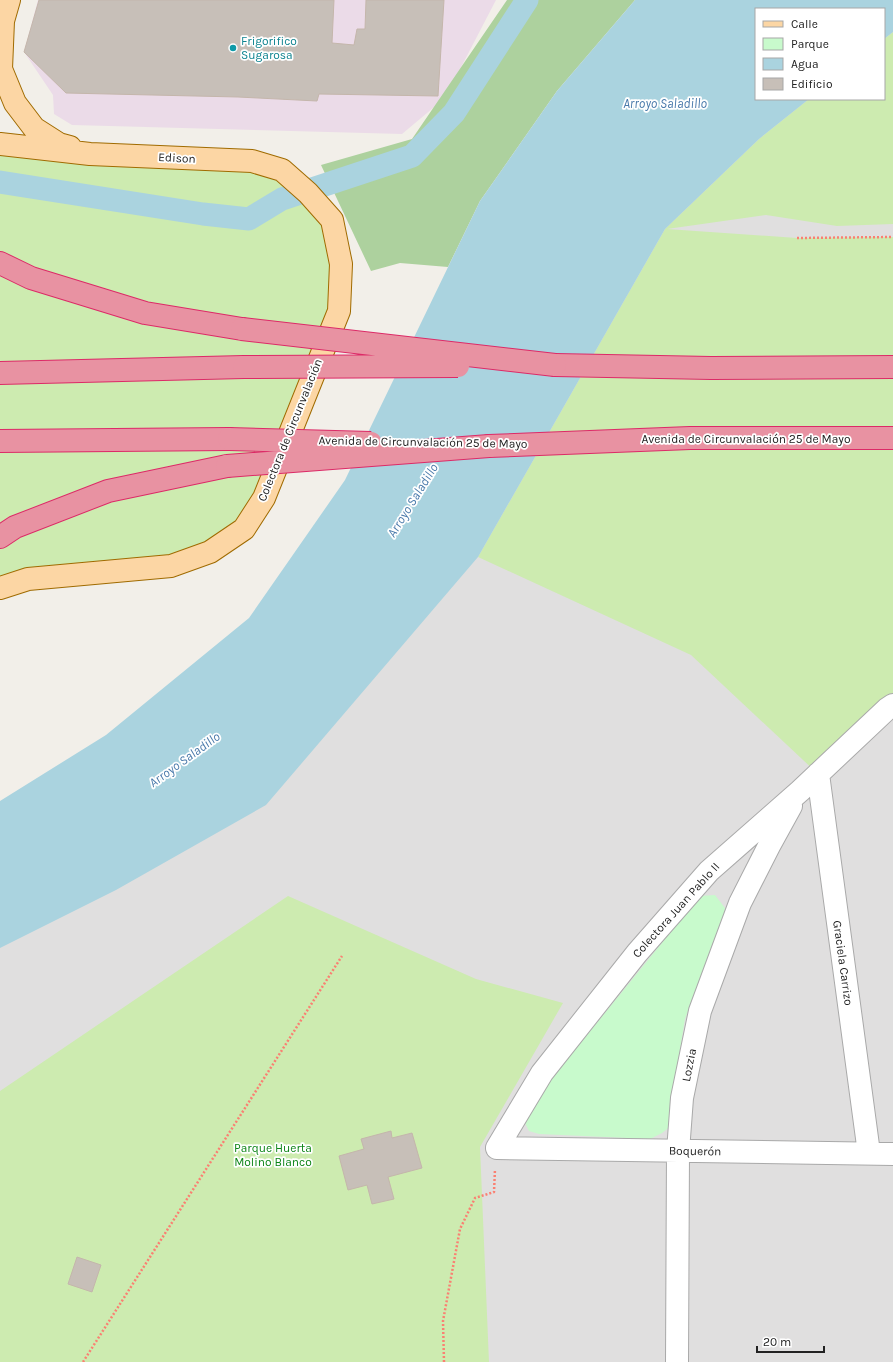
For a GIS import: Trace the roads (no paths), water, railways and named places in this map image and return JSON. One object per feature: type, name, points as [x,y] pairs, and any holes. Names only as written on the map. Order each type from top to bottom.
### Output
[{"type":"highway","points":[[0,263],[31,278],[145,313],[242,329],[555,365]]},
{"type":"highway","points":[[0,373],[244,367],[555,365],[711,368],[893,366]]},
{"type":"highway","name":"Avenida de Circunvalación 25 de Mayo","points":[[0,441],[229,439],[488,446],[690,438],[893,438]]},
{"type":"highway","points":[[0,537],[15,527],[108,491],[226,466],[488,446]]},
{"type":"main road","points":[[9,0],[3,21],[1,69],[15,103],[34,128],[59,144],[90,154]]},
{"type":"main road","name":"Edison","points":[[0,144],[90,154],[252,161],[282,170],[308,193],[332,220]]},
{"type":"main road","name":"Colectora de Circunvalación","points":[[0,588],[28,579],[171,566],[210,552],[244,529],[264,498],[339,311],[341,264],[332,220]]},
{"type":"street","name":"Colectora Juan Pablo II","points":[[497,1148],[542,1073],[637,953],[709,871],[800,791],[893,705]]},
{"type":"street","name":"Graciela Carrizo","points":[[818,774],[869,1153]]},
{"type":"street","name":"Lozzia","points":[[677,1362],[678,1151],[682,1098],[700,1010],[740,903],[769,846],[800,791]]},
{"type":"street","name":"Boquerón","points":[[497,1148],[893,1154]]},
{"type":"water","name":"Arroyo Saladillo","points":[[635,0],[893,0],[893,32],[885,38],[885,8],[755,8],[755,100],[808,100],[759,139],[665,229],[478,557],[266,805],[116,890],[0,948],[0,801],[106,735],[249,618],[345,480],[480,201],[557,91]]},
{"type":"waterway","points":[[0,182],[203,214],[249,219],[282,199],[412,156],[454,113],[527,0]]},
{"type":"place","name":"Frigorifico Sugarosa","points":[[233,48]]},
{"type":"park label","name":"Parque Huerta Molino Blanco","points":[[273,1155]]}]
